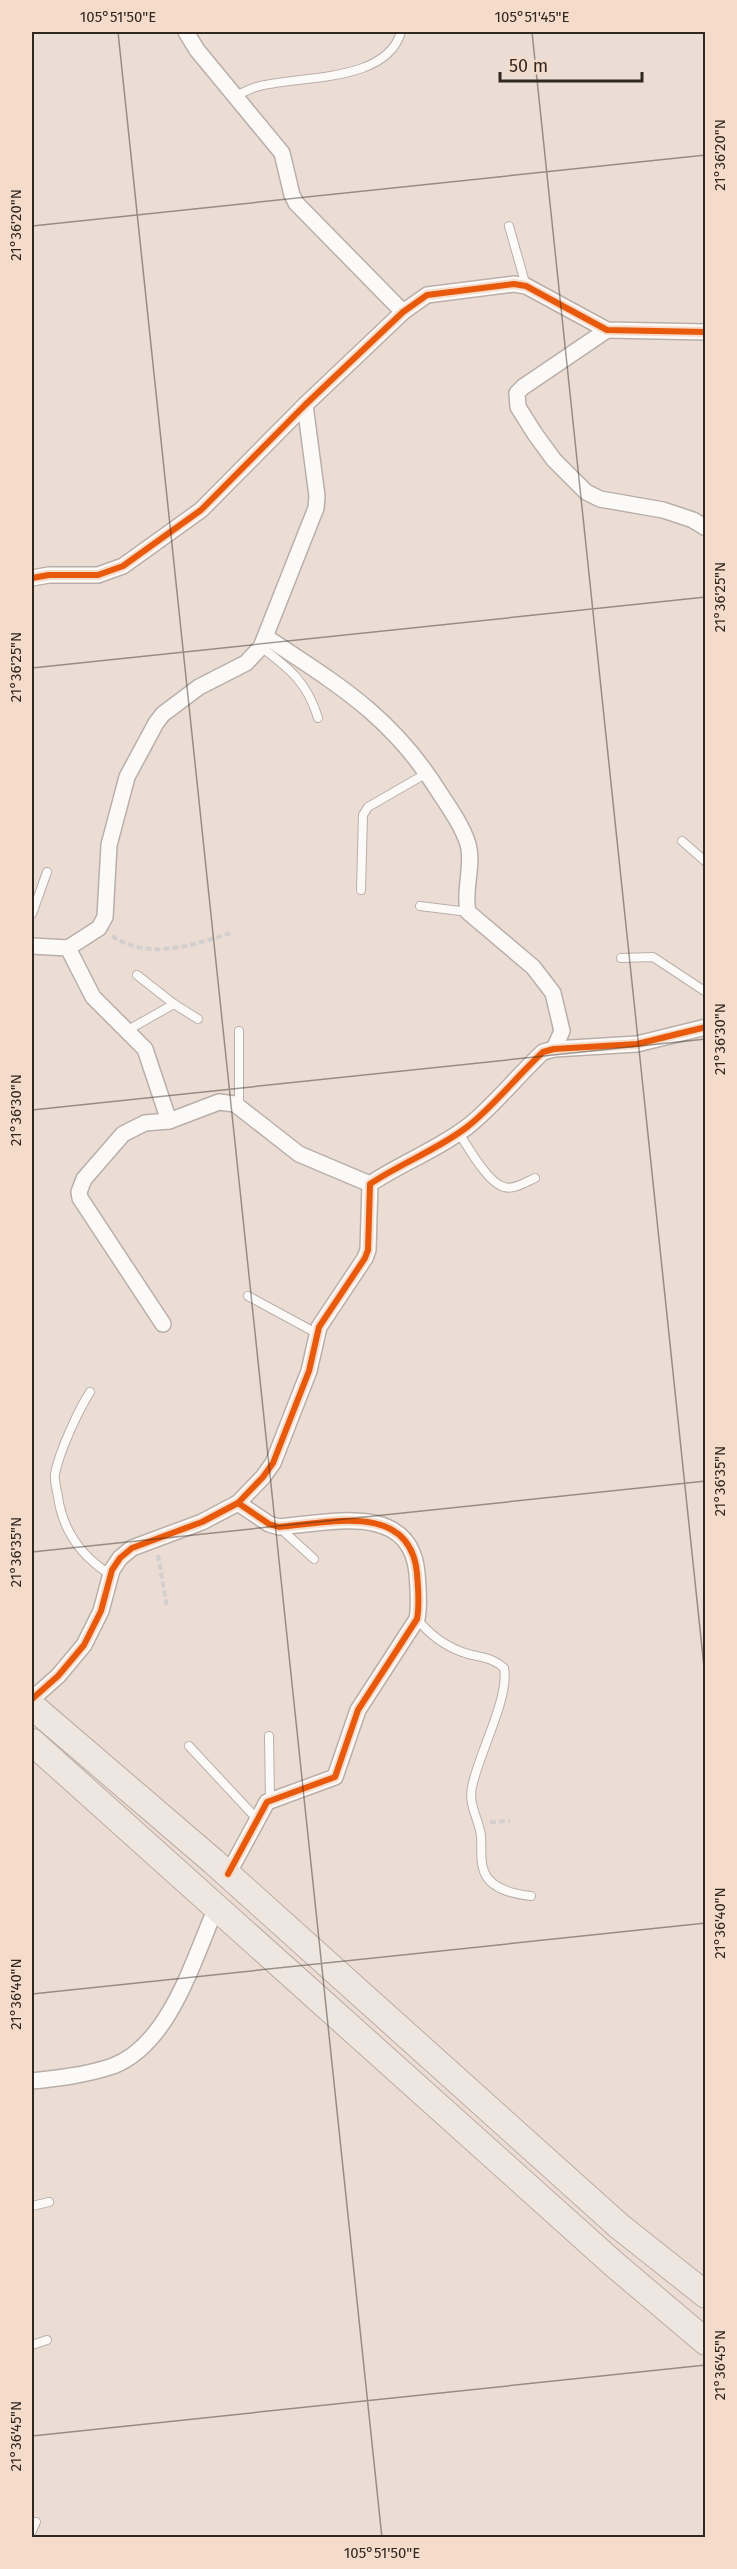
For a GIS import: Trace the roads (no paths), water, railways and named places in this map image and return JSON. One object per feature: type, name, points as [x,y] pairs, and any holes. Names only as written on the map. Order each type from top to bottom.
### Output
[{"type":"highway","points":[[32,1706],[228,1874],[610,2218],[705,2295]]},
{"type":"highway","points":[[32,1742],[615,2265],[705,2342]]},
{"type":"street","points":[[186,32],[197,50],[282,153],[296,203],[404,312]]},
{"type":"street","points":[[32,578],[49,575],[98,575],[123,566],[201,510],[305,405],[404,312],[427,295],[514,284],[526,286],[607,330],[705,332]]},
{"type":"street","points":[[607,330],[523,387],[517,393],[518,407],[554,460],[586,492],[600,499],[663,510],[693,520],[705,528]]},
{"type":"street","points":[[32,946],[68,948],[99,928],[105,917],[109,845],[127,777],[156,723],[163,714],[199,687],[246,663],[263,642],[316,508],[317,496],[305,405]]},
{"type":"street","points":[[263,642],[361,702],[409,747],[428,773],[455,816],[468,845],[470,872],[466,901],[468,912],[533,966],[553,993],[562,1031],[554,1049]]},
{"type":"street","points":[[68,948],[93,996],[145,1049],[169,1121]]},
{"type":"street","points":[[370,1184],[459,1133],[543,1052],[554,1049],[638,1044],[705,1027]]},
{"type":"street","points":[[163,1324],[80,1198],[79,1192],[84,1179],[123,1134],[145,1123],[169,1121],[226,1101],[239,1107],[299,1154],[370,1184]]},
{"type":"street","points":[[32,1699],[58,1676],[84,1644],[101,1611],[111,1575],[120,1558],[132,1548],[202,1522],[238,1503],[273,1463],[309,1371],[324,1317],[365,1258],[368,1250],[370,1184]]},
{"type":"street","points":[[228,1874],[257,1819],[270,1800],[331,1781],[335,1777],[358,1710],[417,1619],[420,1606],[416,1559],[405,1539],[385,1525],[360,1520],[279,1527],[269,1524],[238,1503]]},
{"type":"street","points":[[32,2081],[73,2077],[115,2065],[145,2045],[166,2020],[216,1908]]},
{"type":"lane","points":[[235,96],[255,87],[362,69],[393,46],[401,32]]},
{"type":"lane","points":[[509,226],[526,286]]},
{"type":"lane","points":[[263,642],[302,682],[312,699],[318,718]]},
{"type":"lane","points":[[361,890],[363,815],[368,807],[428,773]]},
{"type":"lane","points":[[682,841],[705,862]]},
{"type":"lane","points":[[32,915],[47,872]]},
{"type":"lane","points":[[420,906],[468,912]]},
{"type":"lane","points":[[621,958],[653,957],[705,992]]},
{"type":"lane","points":[[137,975],[174,1004],[198,1018]]},
{"type":"lane","points":[[128,1030],[174,1004]]},
{"type":"lane","points":[[239,1031],[239,1107]]},
{"type":"lane","points":[[459,1133],[495,1183],[510,1188],[535,1178]]},
{"type":"lane","points":[[248,1296],[318,1334]]},
{"type":"lane","points":[[90,1392],[80,1407],[55,1475],[61,1515],[67,1529],[80,1550],[94,1565],[111,1575]]},
{"type":"lane","points":[[279,1527],[314,1559]]},
{"type":"lane","points":[[417,1619],[441,1643],[478,1657],[490,1657],[504,1668],[505,1683],[500,1702],[471,1789],[472,1812],[481,1834],[483,1870],[499,1888],[510,1893],[531,1896]]},
{"type":"lane","points":[[269,1736],[270,1800]]},
{"type":"lane","points":[[189,1746],[257,1819]]},
{"type":"lane","points":[[32,2206],[49,2202]]},
{"type":"lane","points":[[32,2345],[47,2340]]},
{"type":"lane","points":[[32,2531],[36,2522]]}]
